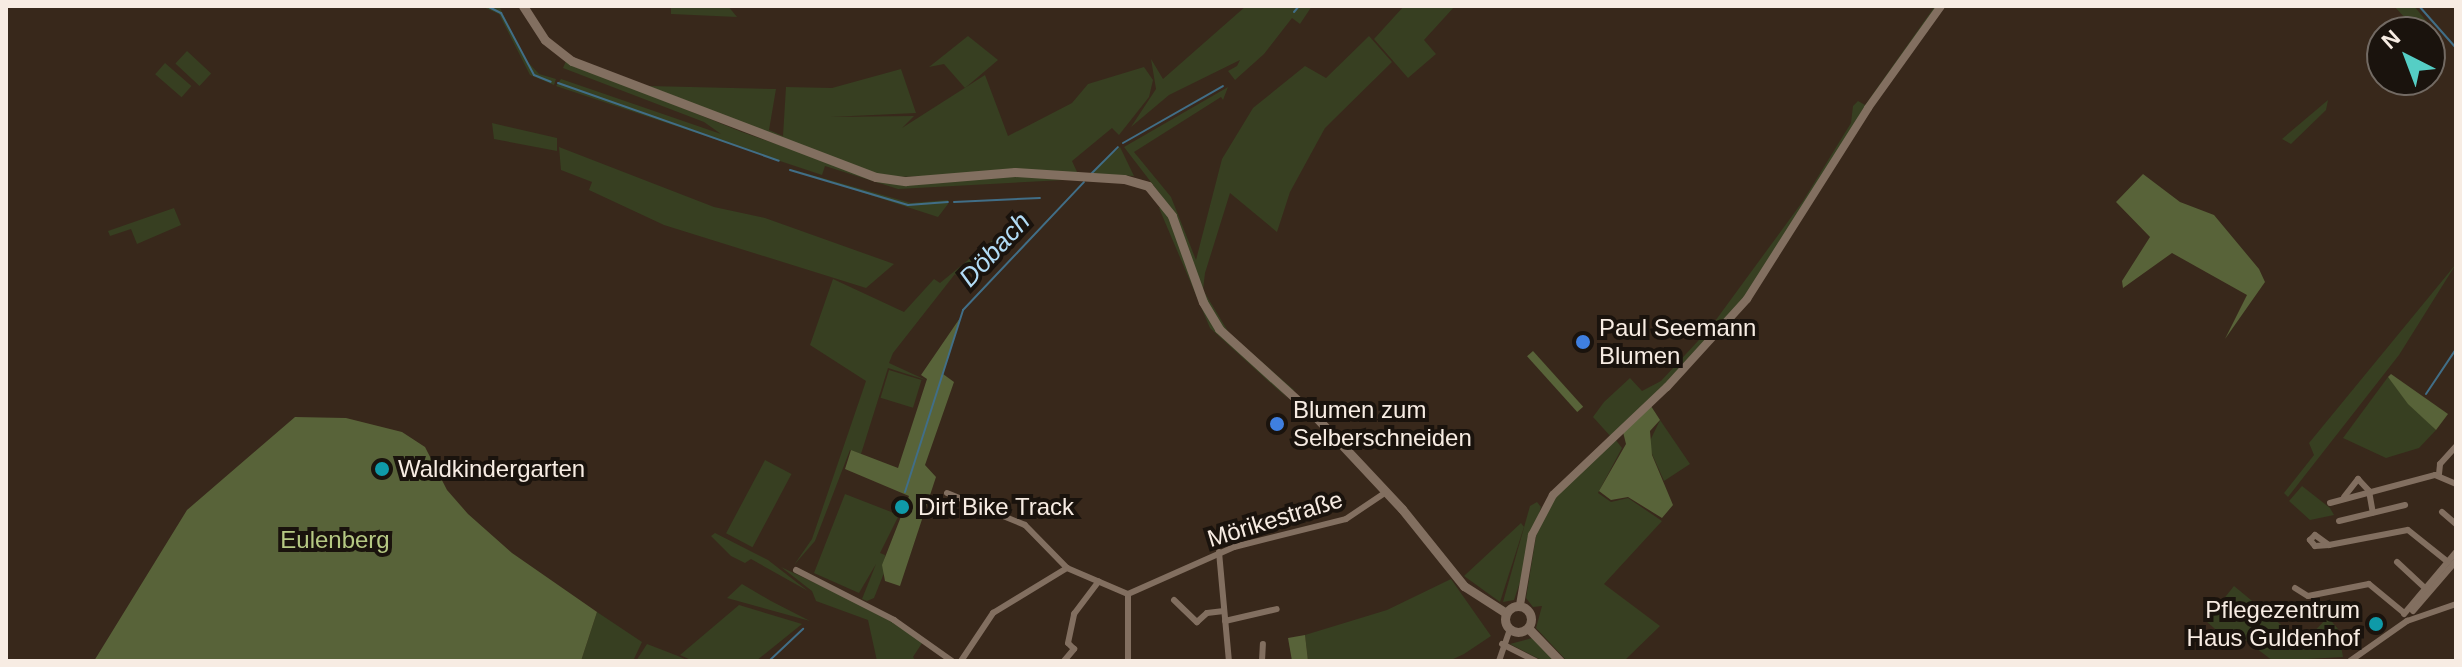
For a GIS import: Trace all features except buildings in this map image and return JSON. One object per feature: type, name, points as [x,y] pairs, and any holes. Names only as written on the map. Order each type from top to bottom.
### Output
[{"type":"main road","points":[[523,6],[545,40],[572,61],[876,177],[906,181],[997,172],[1138,182],[1160,197],[1219,329],[1314,415],[1386,492],[1464,586],[1506,613],[1510,629],[1528,628],[1560,661]]},
{"type":"main road","points":[[1506,613],[1520,605],[1531,615],[1528,628]]},
{"type":"street","points":[[1520,605],[1532,535],[1553,495],[1690,364],[1747,299],[1868,108],[1941,6]]},
{"type":"street","points":[[2439,474],[2440,464],[2456,446]]},
{"type":"street","points":[[2330,503],[2439,474],[2456,484]]},
{"type":"street","points":[[2344,497],[2358,479],[2369,491],[2373,513]]},
{"type":"street","name":"Mörikestraße","points":[[1128,594],[1219,552],[1336,523],[1386,492]]},
{"type":"street","points":[[947,493],[1031,528],[1067,568],[1128,594],[1128,661]]},
{"type":"street","points":[[2339,521],[2405,505]]},
{"type":"street","points":[[2442,512],[2456,524]]},
{"type":"street","points":[[2329,545],[2408,530],[2448,562]]},
{"type":"street","points":[[1219,552],[1229,661]]},
{"type":"street","points":[[2403,612],[2456,552]]},
{"type":"street","points":[[2413,611],[2456,561]]},
{"type":"street","points":[[2397,562],[2425,588]]},
{"type":"street","points":[[961,661],[993,613],[1067,568]]},
{"type":"street","points":[[796,570],[894,620],[952,661]]},
{"type":"street","points":[[1064,661],[1074,649],[1068,643],[1074,614],[1099,581]]},
{"type":"street","points":[[2295,588],[2308,596],[2369,584],[2403,612],[2407,621]]},
{"type":"street","points":[[1174,600],[1197,622],[1207,613],[1224,611]]},
{"type":"street","points":[[2350,661],[2407,621],[2456,604]]},
{"type":"street","points":[[1225,621],[1277,609]]},
{"type":"street","points":[[1499,661],[1502,644],[1510,629]]},
{"type":"street","points":[[1262,661],[1263,644]]},
{"type":"street","points":[[1502,644],[1536,661]]},
{"type":"green space","points":[[481,6],[500,8],[526,60],[539,74],[556,79],[554,85],[530,75],[499,14]]},
{"type":"green space","points":[[671,6],[728,6],[737,17],[671,14]]},
{"type":"green space","points":[[1246,6],[1312,6],[1300,24],[1292,18],[1264,54],[1235,80],[1228,71],[1240,60],[1169,95],[1131,127],[1156,89],[1151,59],[1163,79]]},
{"type":"green space","points":[[1404,6],[1455,6],[1424,40],[1436,54],[1408,78],[1374,39]]},
{"type":"green space","points":[[1935,6],[1941,6],[1731,318],[1612,438],[1593,417],[1604,402],[1630,378],[1642,391],[1661,381],[1710,328],[1803,201],[1851,123],[1853,106],[1858,101],[1865,105]]},
{"type":"green space","points":[[2394,6],[2414,6],[2422,16],[2403,16]]},
{"type":"green space","points":[[968,36],[998,60],[965,88],[944,64],[929,67]]},
{"type":"green space","points":[[1369,36],[1392,62],[1325,128],[1290,192],[1277,232],[1230,193],[1205,273],[1203,290],[1229,333],[1294,390],[1308,378],[1293,391],[1230,337],[1211,313],[1167,203],[1124,147],[1228,87],[1223,100],[1221,97],[1134,152],[1171,197],[1196,260],[1222,159],[1253,108],[1305,66],[1326,78]]},
{"type":"green space","points":[[187,51],[211,74],[200,86],[175,63]]},
{"type":"green space","points":[[566,61],[742,132],[883,181],[1006,175],[1064,180],[898,189],[825,166],[822,175],[556,86],[561,79],[721,134],[704,122],[563,68]]},
{"type":"green space","points":[[165,63],[191,86],[182,97],[155,74]]},
{"type":"green space","points":[[1144,67],[1153,80],[1149,97],[1119,135],[1112,128],[1072,161],[1078,174],[884,177],[648,86],[776,89],[769,130],[783,136],[786,87],[832,88],[901,69],[916,113],[830,117],[914,116],[902,128],[985,75],[1008,136],[1072,103],[1088,84]]},
{"type":"green space","points":[[2328,100],[2326,110],[2291,144],[2282,139]]},
{"type":"green space","points":[[492,123],[557,138],[557,151],[494,139]]},
{"type":"green space","points":[[559,147],[714,207],[765,218],[894,264],[866,288],[664,225],[589,190],[592,182],[561,170]]},
{"type":"green space","points":[[1120,147],[1134,176],[1092,174],[1100,164]]},
{"type":"green space","points":[[787,168],[911,203],[948,200],[948,204],[938,217]]},
{"type":"green space","points":[[2143,174],[2180,202],[2214,215],[2259,269],[2265,282],[2225,339],[2247,295],[2172,253],[2123,288],[2122,281],[2150,237],[2116,202]]},
{"type":"green space","points":[[1166,205],[1209,314],[1288,399],[1210,328],[1159,208]]},
{"type":"green space","points":[[174,208],[181,225],[137,244],[131,229],[110,236],[108,231]]},
{"type":"green space","points":[[1028,211],[963,281],[955,274],[893,353],[889,363],[926,380],[888,368],[861,454],[850,450],[815,541],[794,565],[812,539],[866,381],[810,345],[833,279],[904,312],[934,279],[940,283]]},
{"type":"green space","points":[[2456,264],[2399,355],[2288,497],[2284,493],[2314,455],[2309,443]]},
{"type":"green space","points":[[960,318],[943,374],[954,382],[925,465],[936,477],[900,586],[885,581],[882,565],[909,496],[845,469],[851,450],[898,468],[927,379],[921,375]]},
{"type":"green space","points":[[1533,351],[1583,407],[1577,412],[1527,356]]},
{"type":"green space","points":[[889,370],[922,380],[913,408],[881,398]]},
{"type":"green space","points":[[2391,374],[2448,414],[2436,430],[2408,404],[2388,377]]},
{"type":"green space","points":[[2388,377],[2436,430],[2419,448],[2386,458],[2343,438]]},
{"type":"green space","points":[[1649,403],[1660,420],[1650,431],[1652,455],[1673,505],[1662,518],[1628,497],[1611,500],[1599,491],[1626,444],[1622,428]]},
{"type":"green space","name":"Eulenberg","points":[[295,417],[346,418],[402,432],[425,447],[447,490],[468,514],[512,553],[597,612],[581,661],[94,661],[187,510]]},
{"type":"green space","points":[[1660,420],[1690,464],[1664,481],[1648,445]]},
{"type":"green space","points":[[1615,439],[1622,448],[1598,493],[1611,502],[1628,498],[1662,521],[1604,584],[1660,626],[1624,661],[1567,661],[1536,628],[1542,606],[1533,607],[1526,598],[1536,536],[1554,498]]},
{"type":"green space","points":[[765,460],[791,474],[753,547],[726,533]]},
{"type":"green space","points":[[2302,486],[2330,508],[2334,515],[2310,520],[2289,501]]},
{"type":"green space","points":[[845,494],[899,515],[880,553],[885,555],[884,573],[874,598],[867,601],[862,599],[876,564],[859,593],[814,573]]},
{"type":"green space","points":[[1537,502],[1541,507],[1514,600],[1503,602],[1530,506]]},
{"type":"green space","points":[[1521,523],[1524,527],[1500,602],[1464,576]]},
{"type":"green space","points":[[715,533],[768,560],[808,591],[751,559],[745,563],[731,556],[711,536]]},
{"type":"green space","points":[[781,567],[894,620],[924,640],[913,657],[916,661],[877,661],[868,620],[816,601],[812,591]]},
{"type":"green space","points":[[1451,579],[1491,636],[1464,654],[1449,661],[1308,661],[1305,635],[1387,610]]},
{"type":"green space","points":[[742,584],[771,601],[810,621],[727,598]]},
{"type":"green space","points":[[2234,586],[2303,643],[2328,617],[2338,629],[2343,657],[2273,661],[2240,636],[2232,644],[2206,621]]},
{"type":"green space","points":[[739,605],[802,624],[756,661],[693,661],[680,655]]},
{"type":"green space","points":[[597,612],[642,642],[633,661],[581,661]]},
{"type":"green space","points":[[1305,635],[1308,661],[1292,661],[1288,638]]},
{"type":"green space","points":[[1532,638],[1556,661],[1543,661],[1510,644]]},
{"type":"green space","points":[[647,644],[678,656],[689,661],[636,661]]},
{"type":"waterway","points":[[487,6],[501,13],[534,75],[551,82]]},
{"type":"waterway","name":"Döbach","points":[[1294,12],[1299,6]]},
{"type":"waterway","points":[[2419,6],[2456,48]]},
{"type":"waterway","points":[[558,83],[779,161]]},
{"type":"waterway","name":"Döbach","points":[[1123,143],[1223,86]]},
{"type":"waterway","name":"Döbach","points":[[1091,174],[1118,147]]},
{"type":"waterway","points":[[790,170],[908,205],[948,202]]},
{"type":"waterway","name":"Döbach","points":[[905,492],[963,310],[1084,182]]},
{"type":"waterway","points":[[954,202],[1040,198]]},
{"type":"waterway","points":[[2426,394],[2456,349]]},
{"type":"waterway","name":"Döbach","points":[[769,661],[803,629]]},
{"type":"place","name":"Paul Seemann Blumen","points":[[1583,342]]},
{"type":"place","name":"Blumen zum Selberschneiden","points":[[1277,424]]},
{"type":"place","name":"Waldkindergarten","points":[[382,469]]},
{"type":"place","name":"Dirt Bike Track","points":[[902,507]]},
{"type":"place","name":"Pflegezentrum Haus Guldenhof","points":[[2376,624]]}]
